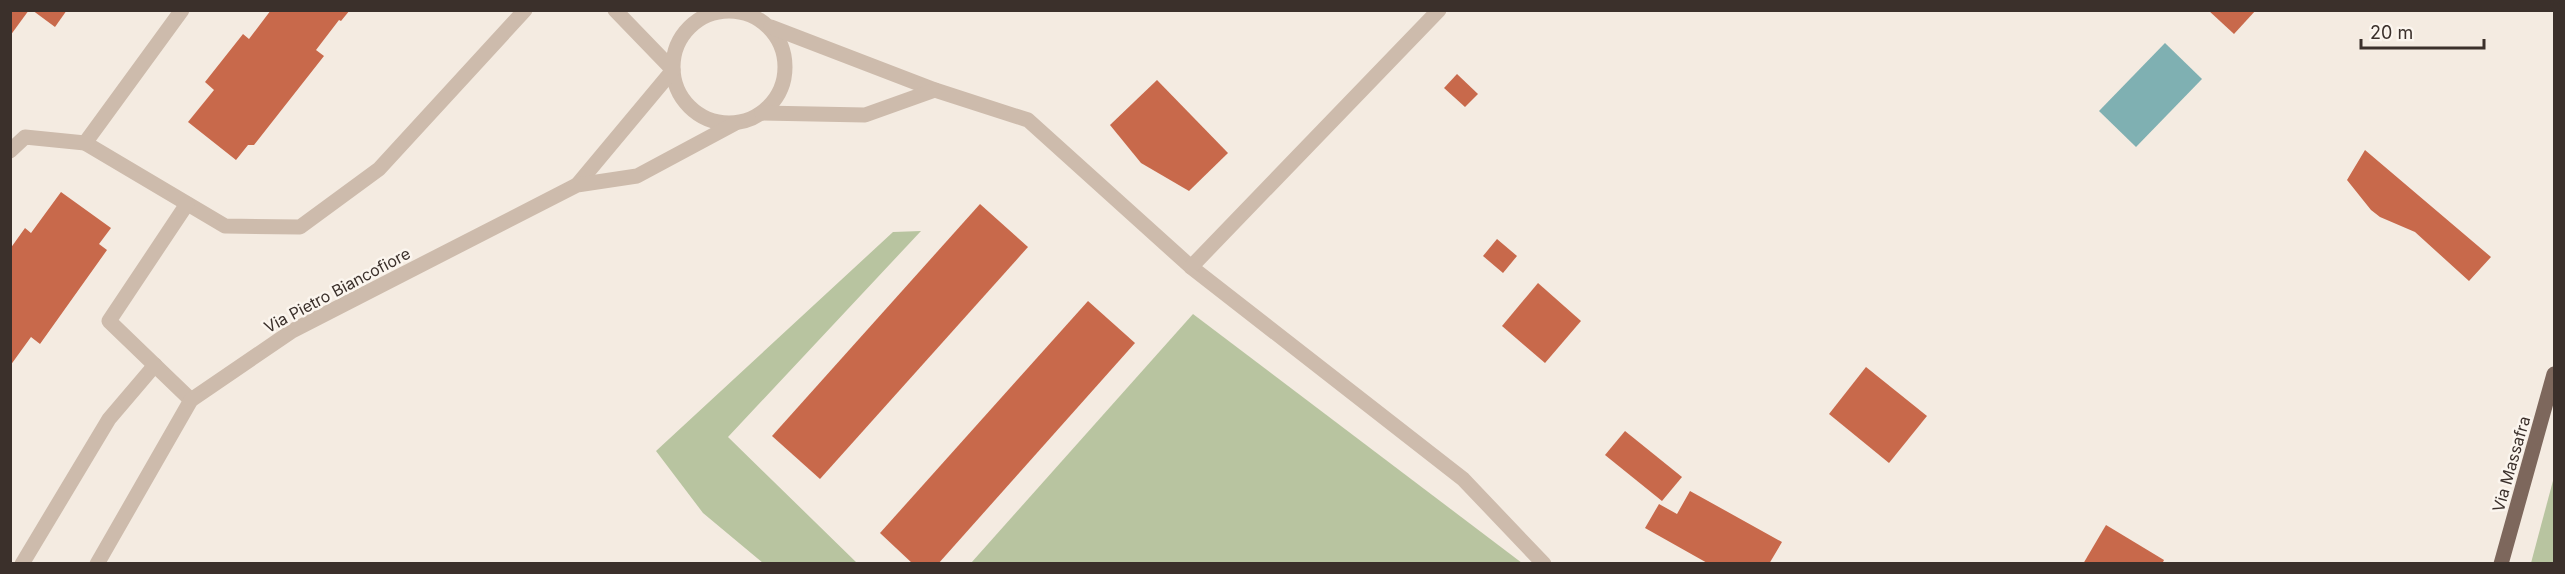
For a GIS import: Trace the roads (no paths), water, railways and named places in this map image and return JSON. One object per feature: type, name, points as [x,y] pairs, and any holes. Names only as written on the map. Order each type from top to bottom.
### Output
[{"type":"main road","name":"Via Massafra","points":[[2501,564],[2554,374]]},
{"type":"street","points":[[85,142],[183,10]]},
{"type":"street","points":[[10,151],[25,137],[85,142],[225,226],[300,227],[379,169],[525,10]]},
{"type":"street","points":[[615,10],[673,70]]},
{"type":"street","points":[[1191,267],[1439,10]]},
{"type":"street","points":[[734,124],[716,122],[699,115],[686,103],[677,88],[673,70],[674,55],[680,39],[702,17],[716,11],[736,11],[755,16],[771,27],[935,90],[1028,120],[1191,267],[1463,479],[1544,564]]},
{"type":"street","points":[[577,185],[638,176],[734,124],[762,113],[775,100],[784,82],[786,63],[782,44],[771,27]]},
{"type":"street","points":[[577,185],[673,70]]},
{"type":"street","points":[[762,113],[865,114],[935,90]]},
{"type":"street","name":"Via Pietro Biancofiore","points":[[98,564],[191,400],[292,331],[577,185]]},
{"type":"street","points":[[187,204],[109,321],[191,400]]},
{"type":"street","points":[[22,564],[109,419],[155,365]]},
{"type":"water","points":[[2165,43],[2202,79],[2136,147],[2099,111]]}]
